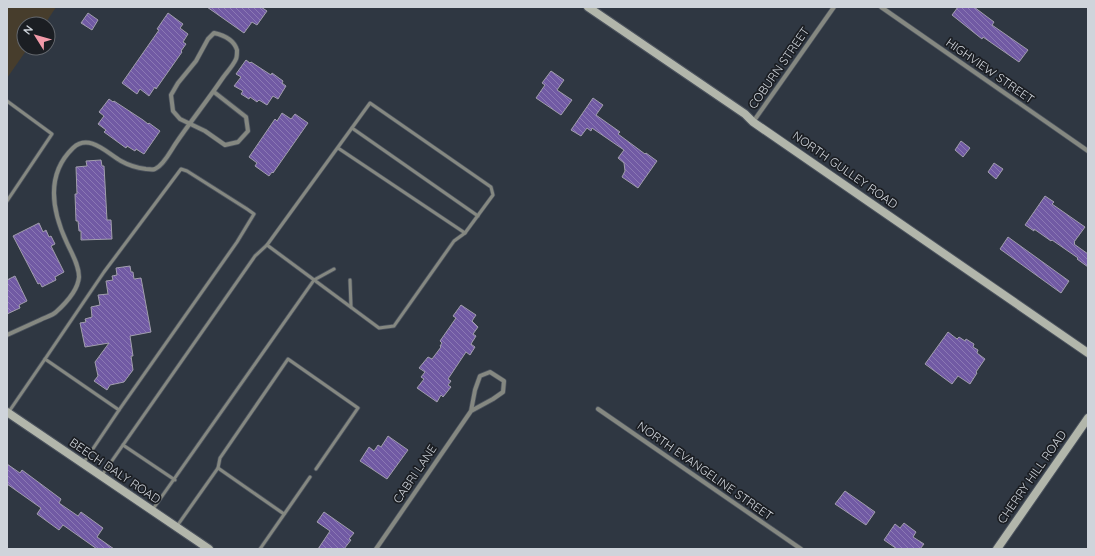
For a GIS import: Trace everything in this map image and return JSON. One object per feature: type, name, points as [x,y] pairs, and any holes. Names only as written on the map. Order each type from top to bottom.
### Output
[{"type":"street","name":"NORTH GULLEY ROAD","points":[[588,7],[745,114],[754,122],[1088,353]]},
{"type":"street","name":"COBURN STREET","points":[[754,122],[834,7]]},
{"type":"street","name":"HIGHVIEW STREET","points":[[881,7],[1088,151]]},
{"type":"street","points":[[7,335],[55,313],[67,301],[76,288],[79,279],[79,268],[55,214],[54,186],[56,173],[60,163],[74,147],[84,142],[95,144],[121,161],[139,168],[152,170],[157,168],[163,162],[189,124],[214,92],[236,59],[237,51],[234,44],[224,35],[214,33],[171,95],[173,111],[180,119],[189,124],[205,131],[225,145],[238,142],[248,130],[246,117],[214,92]]},
{"type":"street","name":"CABRI LANE","points":[[376,549],[471,411],[475,390],[480,376],[490,372],[504,381],[503,392],[471,411]]},
{"type":"street","name":"NORTH EVANGELINE STREET","points":[[598,409],[801,549]]},
{"type":"street","name":"BEECH DALY ROAD","points":[[8,413],[209,549]]},
{"type":"street","name":"CHERRY HILL ROAD","points":[[997,549],[1088,418]]},
{"type":"lane","points":[[7,101],[52,134],[7,201]]},
{"type":"lane","points":[[101,476],[255,256],[267,245],[370,103],[491,187],[493,195],[465,233],[454,241],[394,326],[379,328],[267,245]]},
{"type":"lane","points":[[352,128],[478,216]]},
{"type":"lane","points":[[338,148],[465,233]]},
{"type":"lane","points":[[8,413],[104,272],[181,169],[187,171],[247,209],[254,214],[237,242],[83,464]]},
{"type":"lane","points":[[152,511],[314,280],[334,270]]},
{"type":"lane","points":[[350,280],[351,307]]},
{"type":"lane","points":[[45,359],[119,410]]},
{"type":"lane","points":[[176,527],[218,468],[220,458],[288,360],[358,408],[316,469]]},
{"type":"lane","points":[[123,445],[174,480]]},
{"type":"lane","points":[[218,468],[284,514]]},
{"type":"lane","points":[[260,549],[310,477]]},
{"type":"shaded area","points":[[7,7],[56,7],[50,16],[16,16],[16,56],[22,56],[7,78]]},
{"type":"building","points":[[207,7],[261,7],[267,11],[257,25],[252,22],[244,33]]},
{"type":"building","points":[[958,7],[974,7],[994,22],[992,25],[1028,50],[1019,62],[983,37],[982,39],[952,15]]},
{"type":"building","points":[[88,13],[98,20],[92,30],[81,23]]},
{"type":"building","points":[[168,13],[183,24],[180,28],[188,34],[183,42],[186,44],[156,89],[155,87],[149,96],[140,89],[137,94],[122,83],[159,30],[157,29]]},
{"type":"building","points":[[246,60],[271,75],[272,73],[283,81],[282,83],[286,86],[278,99],[273,96],[267,105],[259,100],[257,102],[250,97],[249,99],[241,94],[243,91],[234,86],[241,77],[236,74]]},
{"type":"building","points":[[551,71],[564,80],[557,90],[572,100],[561,115],[536,98],[545,85],[542,83]]},
{"type":"building","points":[[593,98],[603,105],[596,115],[620,132],[618,134],[657,161],[638,188],[622,177],[625,171],[624,163],[618,158],[624,150],[592,128],[591,131],[587,128],[581,136],[571,130]]},
{"type":"building","points":[[109,99],[160,131],[144,154],[127,146],[126,148],[104,132],[106,130],[98,124],[104,116],[99,112]]},
{"type":"building","points":[[282,113],[291,119],[295,114],[308,123],[273,173],[272,172],[269,176],[255,166],[257,163],[249,157],[275,119],[277,121]]},
{"type":"building","points":[[961,141],[970,148],[963,157],[955,150]]},
{"type":"building","points":[[101,160],[102,166],[104,166],[107,220],[111,220],[112,239],[81,240],[81,231],[79,231],[78,221],[76,221],[76,167],[87,166],[86,161]]},
{"type":"building","points":[[994,163],[1003,169],[996,179],[988,172]]},
{"type":"building","points":[[1045,196],[1054,202],[1052,204],[1085,227],[1074,244],[1088,254],[1088,267],[1077,259],[1078,258],[1052,240],[1051,241],[1034,229],[1034,231],[1025,225]]},
{"type":"building","points":[[39,223],[43,232],[46,230],[49,237],[51,236],[55,244],[51,246],[64,272],[55,277],[56,280],[42,287],[40,283],[38,284],[13,236]]},
{"type":"building","points":[[1008,237],[1069,281],[1061,293],[1000,249]]},
{"type":"building","points":[[130,266],[134,279],[141,278],[151,332],[130,336],[133,356],[131,356],[133,370],[124,382],[110,385],[107,390],[94,381],[98,376],[95,362],[109,343],[85,347],[80,323],[86,322],[85,319],[92,317],[91,307],[100,305],[98,295],[108,294],[106,281],[113,280],[112,276],[117,275],[116,268]]},
{"type":"building","points":[[15,276],[27,301],[19,305],[20,308],[7,314],[7,280]]},
{"type":"building","points":[[461,305],[476,315],[472,321],[478,327],[473,334],[476,336],[471,344],[475,347],[470,355],[466,352],[448,379],[451,381],[448,385],[451,387],[443,397],[441,395],[437,402],[417,388],[424,379],[421,377],[425,372],[419,368],[428,357],[432,359],[441,347],[440,346],[442,343],[440,341],[456,318],[453,316]]},
{"type":"building","points":[[948,332],[957,339],[959,337],[965,341],[966,339],[974,344],[973,347],[978,350],[977,353],[985,359],[970,384],[958,376],[952,384],[925,364]]},
{"type":"building","points":[[388,436],[408,450],[387,479],[360,461],[369,447],[374,451],[378,445],[381,447]]},
{"type":"building","points":[[7,464],[20,473],[22,470],[61,499],[59,503],[78,516],[81,512],[103,528],[97,537],[114,549],[97,549],[63,525],[59,530],[37,514],[41,508],[7,484]]},
{"type":"building","points":[[845,491],[875,512],[866,525],[835,504]]},
{"type":"building","points":[[324,512],[354,533],[344,549],[318,549],[330,531],[317,522]]},
{"type":"building","points":[[904,523],[916,532],[913,537],[924,544],[920,549],[897,549],[884,540],[895,524],[900,528]]}]
